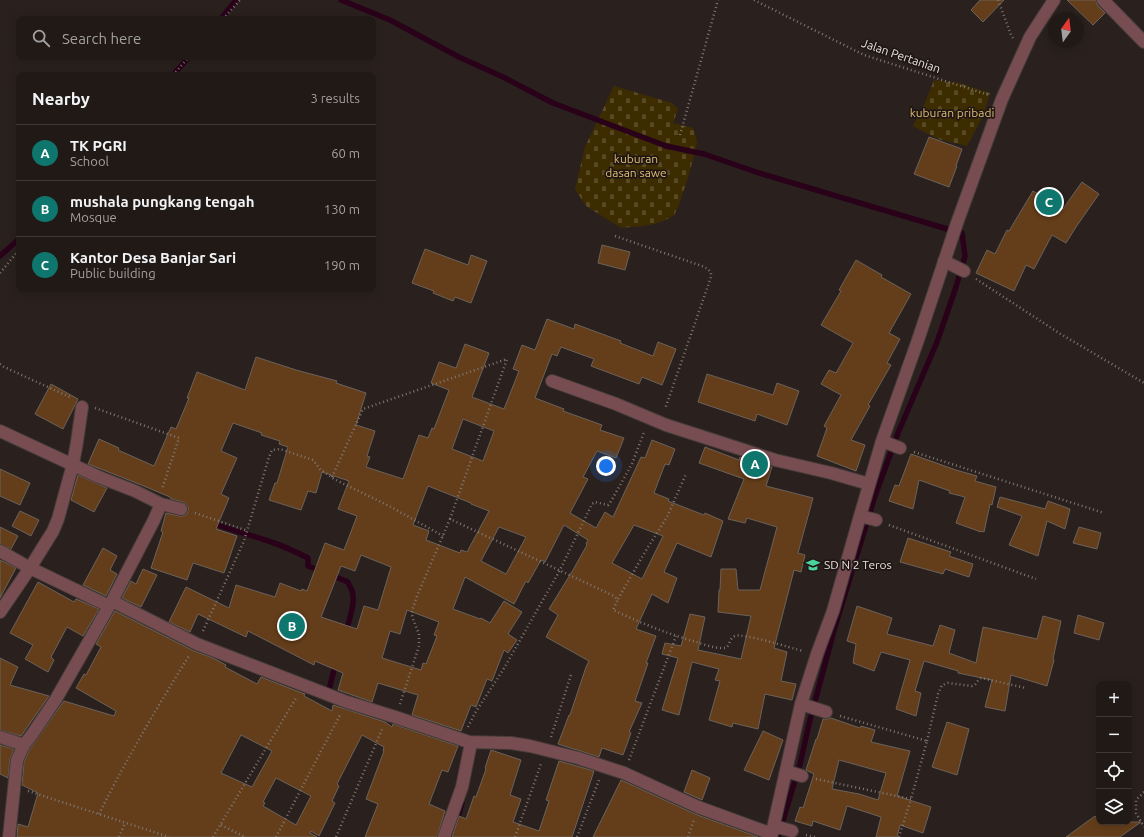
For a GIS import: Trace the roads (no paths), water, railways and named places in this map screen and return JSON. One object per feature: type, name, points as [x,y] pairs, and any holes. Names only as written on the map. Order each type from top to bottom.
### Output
[{"type":"street","points":[[774,831],[793,774],[805,705],[817,654],[867,518],[870,484],[891,444],[954,266],[957,224],[1002,99],[1030,37],[1054,0]]},
{"type":"street","points":[[1103,0],[1144,42]]},
{"type":"street","points":[[552,381],[616,404],[661,423],[775,460],[831,472],[870,484]]},
{"type":"street","points":[[0,612],[30,568],[56,525],[73,462],[83,404]]},
{"type":"street","points":[[0,432],[73,462],[99,477],[169,503],[154,520],[111,603],[56,698],[34,733],[24,745],[17,760],[9,837]]},
{"type":"street","points":[[0,551],[30,568],[111,603],[197,644],[347,702],[393,715],[467,742],[512,744],[541,748],[578,758],[624,773],[698,807],[774,831],[792,831]]},
{"type":"street","points":[[805,705],[826,712]]},
{"type":"street","points":[[0,738],[24,745]]},
{"type":"street","points":[[444,837],[462,787],[467,742]]},
{"type":"waterway","points":[[223,16],[236,0]]},
{"type":"waterway","points":[[341,0],[390,20],[459,57],[503,77],[553,103],[666,146],[704,154],[756,172],[954,231]]},
{"type":"waterway","points":[[176,72],[186,60]]},
{"type":"waterway","points":[[778,837],[800,764],[810,720],[835,627],[875,496],[898,433],[937,342],[955,290],[965,256],[962,233]]},
{"type":"waterway","points":[[0,256],[16,242]]},
{"type":"waterway","points":[[212,523],[290,549],[308,558],[308,566],[321,571]]},
{"type":"waterway","points":[[329,574],[348,582],[352,591],[353,606],[346,632]]},
{"type":"waterway","points":[[329,690],[336,662]]},
{"type":"waterway","points":[[452,837],[462,803]]},
{"type":"place","name":"Kantor Desa Banjar Sari","points":[[1049,202]]},
{"type":"place","name":"TK PGRI","points":[[755,464]]},
{"type":"place","name":"SD N 2 Teros","points":[[813,565]]},
{"type":"place","name":"mushala pungkang tengah","points":[[292,626]]},
{"type":"park label","name":"kuburan pribadi","points":[[952,113]]},
{"type":"park label","name":"kuburan dasan sawe","points":[[636,166]]}]
